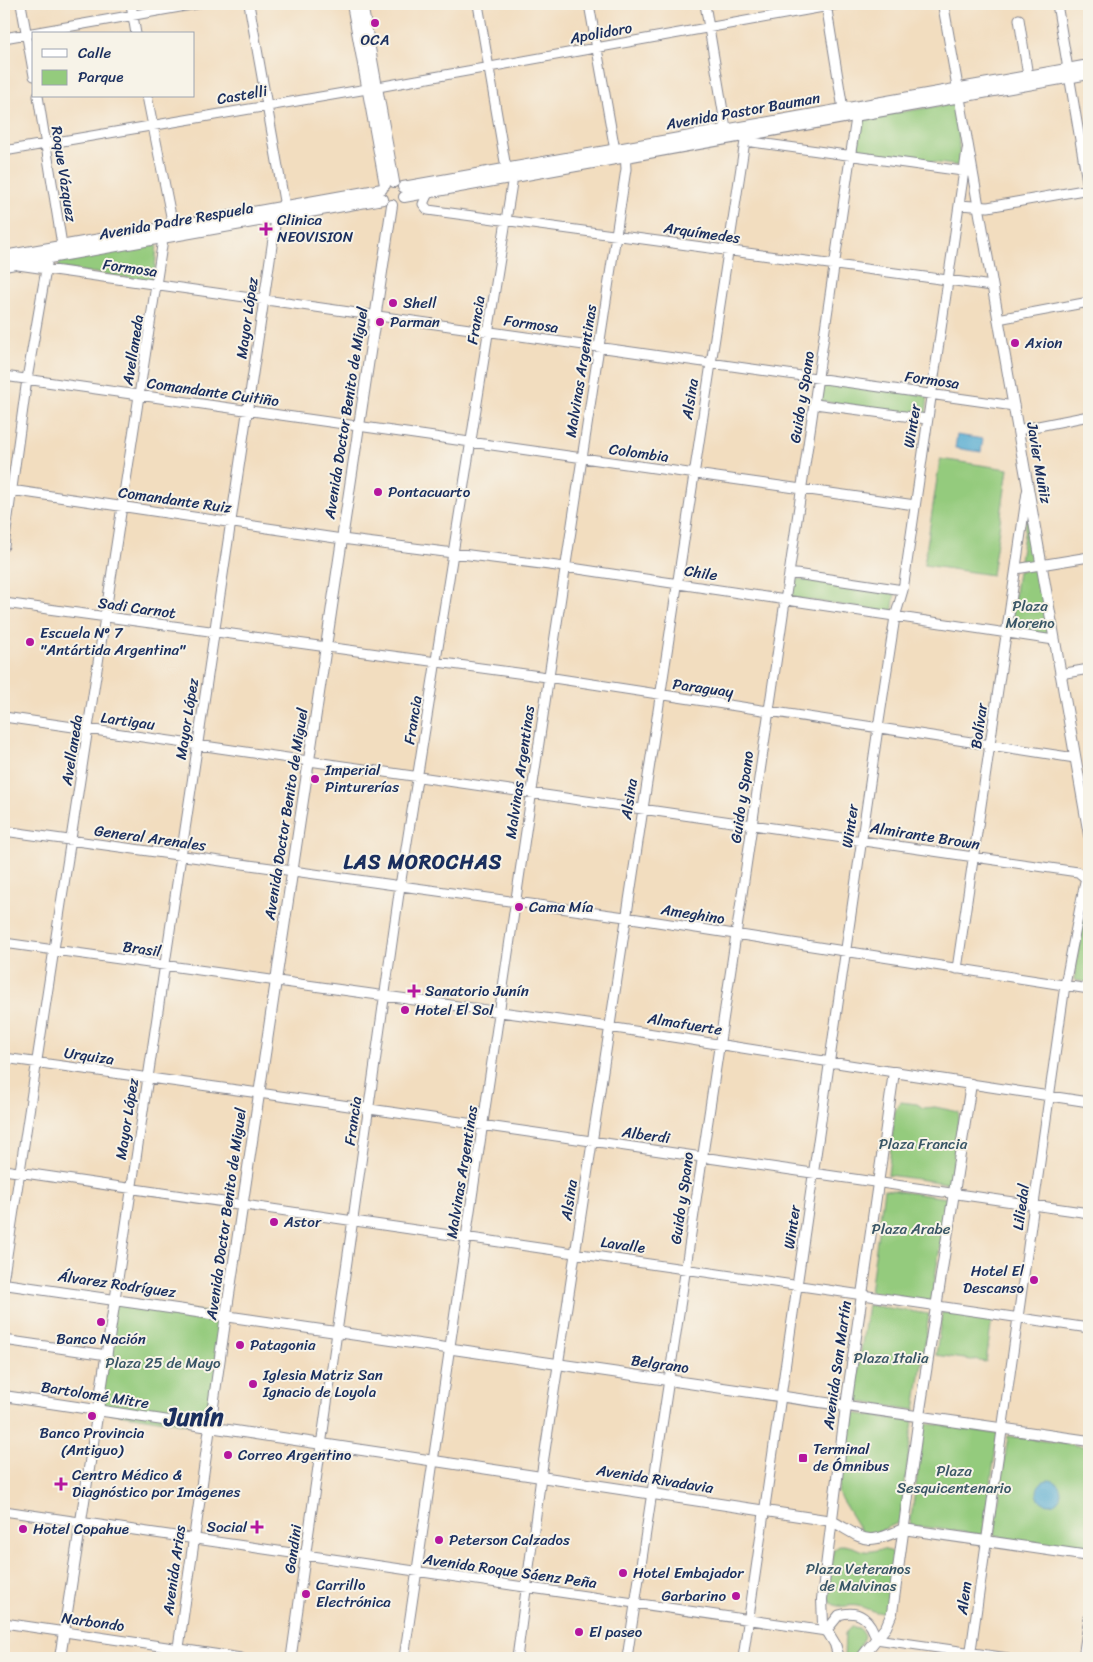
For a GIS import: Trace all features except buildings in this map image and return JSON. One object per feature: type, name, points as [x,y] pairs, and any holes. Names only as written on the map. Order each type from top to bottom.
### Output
[{"type":"main road","name":"Avenida Doctor Benito de Miguel","points":[[211,1428],[242,1204],[359,427],[392,192],[372,88],[352,4]]},
{"type":"main road","name":"Avenida Doctor Benito de Miguel","points":[[362,4],[372,88]]},
{"type":"main road","name":"Javier Muñiz","points":[[942,4],[968,146],[968,172],[978,207],[1075,758],[1085,784],[1089,835]]},
{"type":"main road","name":"Avenida Pastor Bauman","points":[[392,192],[727,134],[744,134],[844,112],[1068,73],[1089,65]]},
{"type":"main road","name":"Avenida Pastor Bauman","points":[[958,92],[1028,76],[1068,73],[1089,74]]},
{"type":"main road","name":"Avenida Pastor Bauman","points":[[392,192],[428,193],[509,172]]},
{"type":"main road","name":"Avenida Padre Respuela","points":[[174,232],[282,208],[392,192]]},
{"type":"main road","name":"Avenida Padre Respuela","points":[[4,266],[48,254],[161,234],[276,219],[392,192]]},
{"type":"main road","name":"Avenida Padre Respuela","points":[[4,256],[48,254]]},
{"type":"main road","name":"Almafuerte","points":[[894,1072],[971,1084]]},
{"type":"main road","name":"Avenida San Martín","points":[[839,1658],[835,1644],[826,1631],[822,1616],[822,1599],[846,1406],[894,1072]]},
{"type":"main road","points":[[861,1658],[890,1619],[918,1416],[971,1084]]},
{"type":"main road","name":"Álvarez Rodríguez","points":[[4,1284],[226,1315]]},
{"type":"main road","name":"Mayor López","points":[[60,1658],[115,1299]]},
{"type":"main road","name":"Belgrano","points":[[226,1315],[1089,1441]]},
{"type":"main road","name":"Bartolomé Mitre","points":[[4,1396],[211,1428]]},
{"type":"main road","name":"Avenida Rivadavia","points":[[211,1428],[832,1521],[860,1538],[871,1540],[883,1538],[903,1530],[1089,1556]]},
{"type":"main road","name":"Avenida Arias","points":[[177,1654],[211,1428]]},
{"type":"street","points":[[21,4],[32,66]]},
{"type":"street","points":[[131,4],[136,32]]},
{"type":"street","points":[[37,32],[197,4]]},
{"type":"street","points":[[249,4],[284,201],[282,208]]},
{"type":"street","name":"Francia","points":[[323,1444],[400,886],[506,221],[509,172],[478,4]]},
{"type":"street","name":"Malvinas Argentinas","points":[[404,1658],[500,1012],[547,677],[616,236],[620,153],[597,48],[590,4]]},
{"type":"street","points":[[705,4],[727,134]]},
{"type":"street","name":"Apolidoro","points":[[372,88],[840,4]]},
{"type":"street","points":[[960,205],[978,207],[1089,190],[1057,4]]},
{"type":"street","points":[[826,5],[844,112]]},
{"type":"street","points":[[1019,20],[1028,76]]},
{"type":"street","points":[[4,38],[32,33]]},
{"type":"street","name":"Castelli","points":[[4,151],[372,88]]},
{"type":"street","name":"Roque Vázquez","points":[[38,98],[63,251]]},
{"type":"street","points":[[147,98],[174,232]]},
{"type":"street","name":"Guido y Spano","points":[[627,1658],[650,1493],[720,1044],[852,155],[857,110]]},
{"type":"street","points":[[1079,132],[1089,130]]},
{"type":"street","points":[[744,134],[852,155],[968,172]]},
{"type":"street","name":"Alsina","points":[[517,1658],[541,1477],[744,134]]},
{"type":"street","name":"Winter","points":[[743,1658],[878,728],[895,617],[903,590],[960,205],[968,172]]},
{"type":"street","name":"Arquímedes","points":[[428,193],[423,204],[428,210],[992,286]]},
{"type":"street","name":"Mayor López","points":[[115,1299],[276,219],[282,208]]},
{"type":"street","name":"Avellaneda","points":[[4,1275],[140,396],[156,286],[161,234]]},
{"type":"street","points":[[4,546],[8,490],[48,254]]},
{"type":"street","name":"Formosa","points":[[16,264],[156,286],[1014,406]]},
{"type":"street","points":[[998,319],[1089,302]]},
{"type":"street","name":"Comandante Cuitiño","points":[[4,376],[359,427]]},
{"type":"street","points":[[814,404],[927,419]]},
{"type":"street","points":[[1018,430],[1089,416]]},
{"type":"street","name":"Colombia","points":[[359,427],[915,505]]},
{"type":"street","name":"Bolívar","points":[[957,969],[1028,487]]},
{"type":"street","name":"Comandante Ruiz","points":[[8,490],[342,539]]},
{"type":"street","name":"Chile","points":[[342,539],[565,567],[1054,640]]},
{"type":"street","points":[[1016,569],[1089,557]]},
{"type":"street","points":[[789,573],[903,590]]},
{"type":"street","name":"Sadi Carnot","points":[[4,603],[326,648]]},
{"type":"street","name":"Paraguay","points":[[326,648],[547,677],[1075,758]]},
{"type":"street","points":[[1060,674],[1089,669]]},
{"type":"street","name":"Lartigau","points":[[4,717],[309,760]]},
{"type":"street","name":"Almirante Brown","points":[[309,760],[1078,872],[1087,879]]},
{"type":"street","name":"General Arenales","points":[[4,831],[292,872]]},
{"type":"street","name":"Ameghino","points":[[292,872],[625,917],[1089,989]]},
{"type":"street","name":"Liliedal","points":[[986,1541],[1065,985],[1087,879]]},
{"type":"street","name":"Brasil","points":[[4,944],[276,982]]},
{"type":"street","name":"Almafuerte","points":[[276,982],[609,1027],[894,1072]]},
{"type":"street","name":"Urquiza","points":[[4,1058],[259,1093]]},
{"type":"street","name":"Almafuerte","points":[[971,1084],[1089,1102]]},
{"type":"street","name":"Alberdi","points":[[259,1093],[1089,1213]]},
{"type":"street","name":"Lavalle","points":[[4,1170],[936,1304],[1089,1328]]},
{"type":"street","points":[[4,1340],[107,1355]]},
{"type":"street","name":"Gandini","points":[[291,1658],[323,1444]]},
{"type":"street","name":"Avenida Roque Sáenz Peña","points":[[4,1512],[826,1631]]},
{"type":"street","name":"Alem","points":[[970,1656],[986,1541]]},
{"type":"street","points":[[826,1631],[839,1616],[846,1613],[858,1614],[866,1618],[872,1626],[876,1639],[970,1656],[1008,1658]]},
{"type":"street","points":[[1083,1658],[1089,1617]]},
{"type":"street","name":"Narbondo","points":[[4,1623],[64,1632],[177,1654],[241,1658]]},
{"type":"green space","points":[[957,103],[960,166],[857,152],[863,118]]},
{"type":"green space","points":[[157,244],[154,281],[58,268],[60,261]]},
{"type":"green space","points":[[821,381],[928,396],[926,415],[818,401]]},
{"type":"green space","points":[[940,459],[1008,469],[992,575],[924,565]]},
{"type":"green space","points":[[1029,501],[1039,563],[1019,567]]},
{"type":"green space","name":"Plaza Moreno","points":[[1040,567],[1052,637],[1010,631],[1018,571]]},
{"type":"green space","points":[[792,578],[895,593],[892,613],[789,597]]},
{"type":"green space","points":[[1089,888],[1089,983],[1074,980],[1086,892]]},
{"type":"green space","name":"Plaza Francia","points":[[901,1102],[917,1104],[923,1108],[935,1107],[959,1112],[951,1181],[946,1183],[888,1175],[895,1110]]},
{"type":"green space","name":"Plaza Arabe","points":[[884,1189],[948,1198],[931,1302],[870,1292]]},
{"type":"green space","name":"Plaza 25 de Mayo","points":[[115,1299],[226,1315],[211,1428],[99,1411]]},
{"type":"green space","name":"Plaza Italia","points":[[868,1305],[929,1314],[915,1410],[853,1401]]},
{"type":"green space","points":[[942,1312],[992,1319],[986,1362],[936,1355]]},
{"type":"green space","points":[[852,1413],[913,1421],[900,1522],[873,1534],[862,1533],[838,1493]]},
{"type":"green space","name":"Plaza Sesquicentenario","points":[[925,1423],[998,1434],[983,1535],[910,1525]]},
{"type":"green space","points":[[1008,1436],[1089,1447],[1089,1550],[994,1536]]},
{"type":"green space","name":"Plaza Veteranos de Malvinas","points":[[841,1545],[865,1551],[880,1549],[893,1553],[888,1606],[885,1612],[874,1612],[858,1606],[837,1606],[830,1602],[828,1596],[833,1550]]},
{"type":"green space","points":[[851,1627],[859,1628],[864,1636],[855,1658],[844,1658],[845,1633]]},
{"type":"water","points":[[957,435],[983,439],[981,452],[955,448]]},
{"type":"water","points":[[1049,1480],[1054,1481],[1060,1487],[1060,1497],[1054,1503],[1049,1504],[1044,1503],[1038,1497],[1037,1492],[1038,1487],[1044,1481]]},
{"type":"place","name":"OCA","points":[[375,23]]},
{"type":"place","name":"Clinica NEOVISION","points":[[266,229]]},
{"type":"place","name":"Shell","points":[[393,303]]},
{"type":"place","name":"Parman","points":[[380,322]]},
{"type":"place","name":"Axion","points":[[1015,343]]},
{"type":"place","name":"Pontacuarto","points":[[378,492]]},
{"type":"place","name":"Escuela Nº 7 \"Antártida Argentina\"","points":[[30,642]]},
{"type":"place","name":"Imperial Pinturerías","points":[[315,779]]},
{"type":"place","name":"Cama Mía","points":[[519,907]]},
{"type":"place","name":"Sanatorio Junín","points":[[414,991]]},
{"type":"place","name":"Hotel El Sol","points":[[405,1010]]},
{"type":"place","name":"Astor","points":[[274,1222]]},
{"type":"place","name":"Hotel El Descanso","points":[[1034,1280]]},
{"type":"place","name":"Banco Nación","points":[[101,1322]]},
{"type":"place","name":"Patagonia","points":[[240,1345]]},
{"type":"place","name":"Iglesia Matriz San Ignacio de Loyola","points":[[253,1384]]},
{"type":"place","name":"Banco Provincia (Antiguo)","points":[[92,1416]]},
{"type":"place","name":"Correo Argentino","points":[[228,1455]]},
{"type":"place","name":"Terminal de Ómnibus","points":[[803,1458]]},
{"type":"place","name":"Centro Médico & Diagnóstico por Imágenes","points":[[61,1484]]},
{"type":"place","name":"Social","points":[[257,1527]]},
{"type":"place","name":"Hotel Copahue","points":[[23,1529]]},
{"type":"place","name":"Peterson Calzados","points":[[439,1540]]},
{"type":"place","name":"Hotel Embajador","points":[[623,1573]]},
{"type":"place","name":"Carrillo Electrónica","points":[[306,1594]]},
{"type":"place","name":"Garbarino","points":[[736,1596]]},
{"type":"place","name":"El paseo","points":[[579,1632]]},
{"type":"district","name":"LAS MOROCHAS","points":[[423,862]]},
{"type":"district","name":"Junín","points":[[194,1416]]}]
